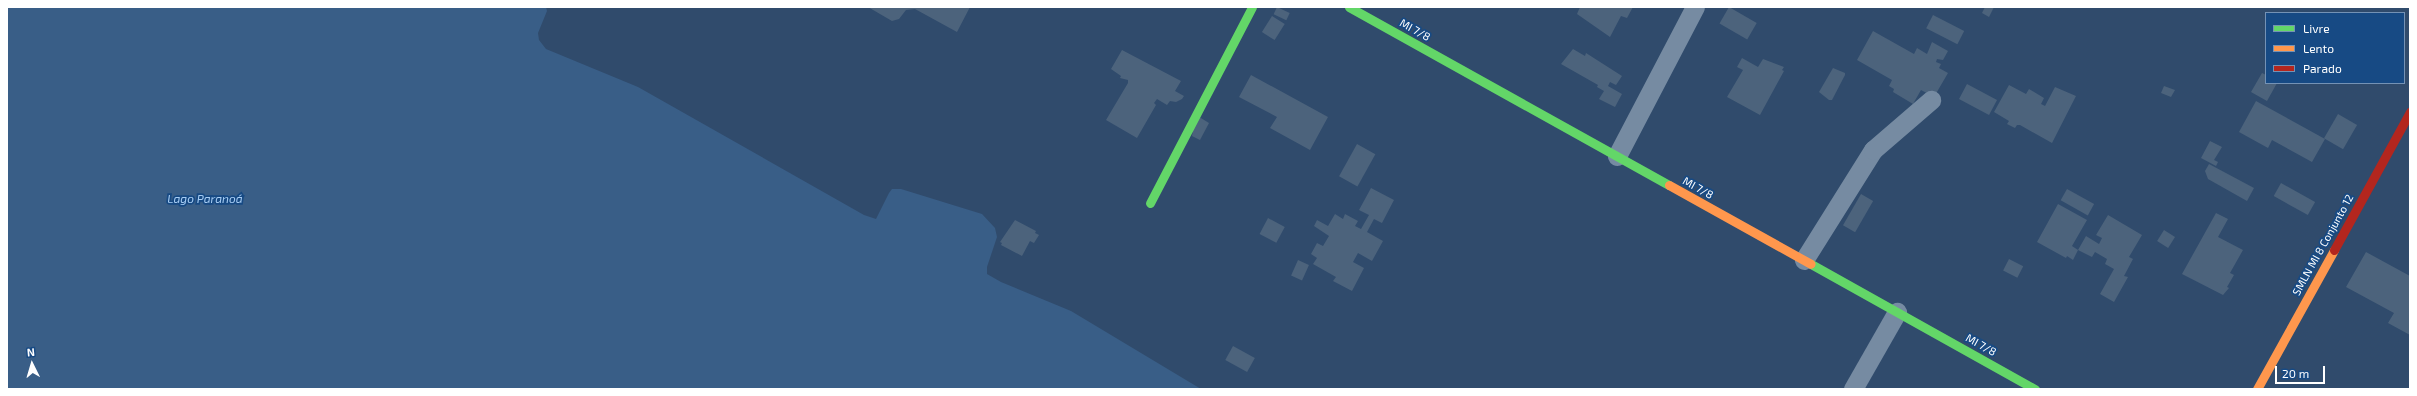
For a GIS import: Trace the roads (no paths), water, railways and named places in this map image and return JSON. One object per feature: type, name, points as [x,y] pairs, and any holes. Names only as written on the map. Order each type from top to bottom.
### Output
[{"type":"street","points":[[1150,203],[1172,164],[1252,7]]},
{"type":"street","name":"MI 7/8","points":[[1349,7],[2035,389]]},
{"type":"street","points":[[1617,156],[1695,7]]},
{"type":"street","points":[[1804,260],[1873,150],[1931,100]]},
{"type":"street","name":"SMLN MI 8 Conjunto 12","points":[[2257,389],[2410,112]]},
{"type":"street","points":[[1852,389],[1897,312]]},
{"type":"water","name":"Lago Paranoá","points":[[7,7],[546,7],[547,11],[538,33],[539,40],[546,49],[638,87],[864,215],[876,219],[892,189],[901,189],[982,214],[995,228],[997,237],[987,267],[987,274],[1001,282],[1071,311],[1201,389],[7,389]]}]
